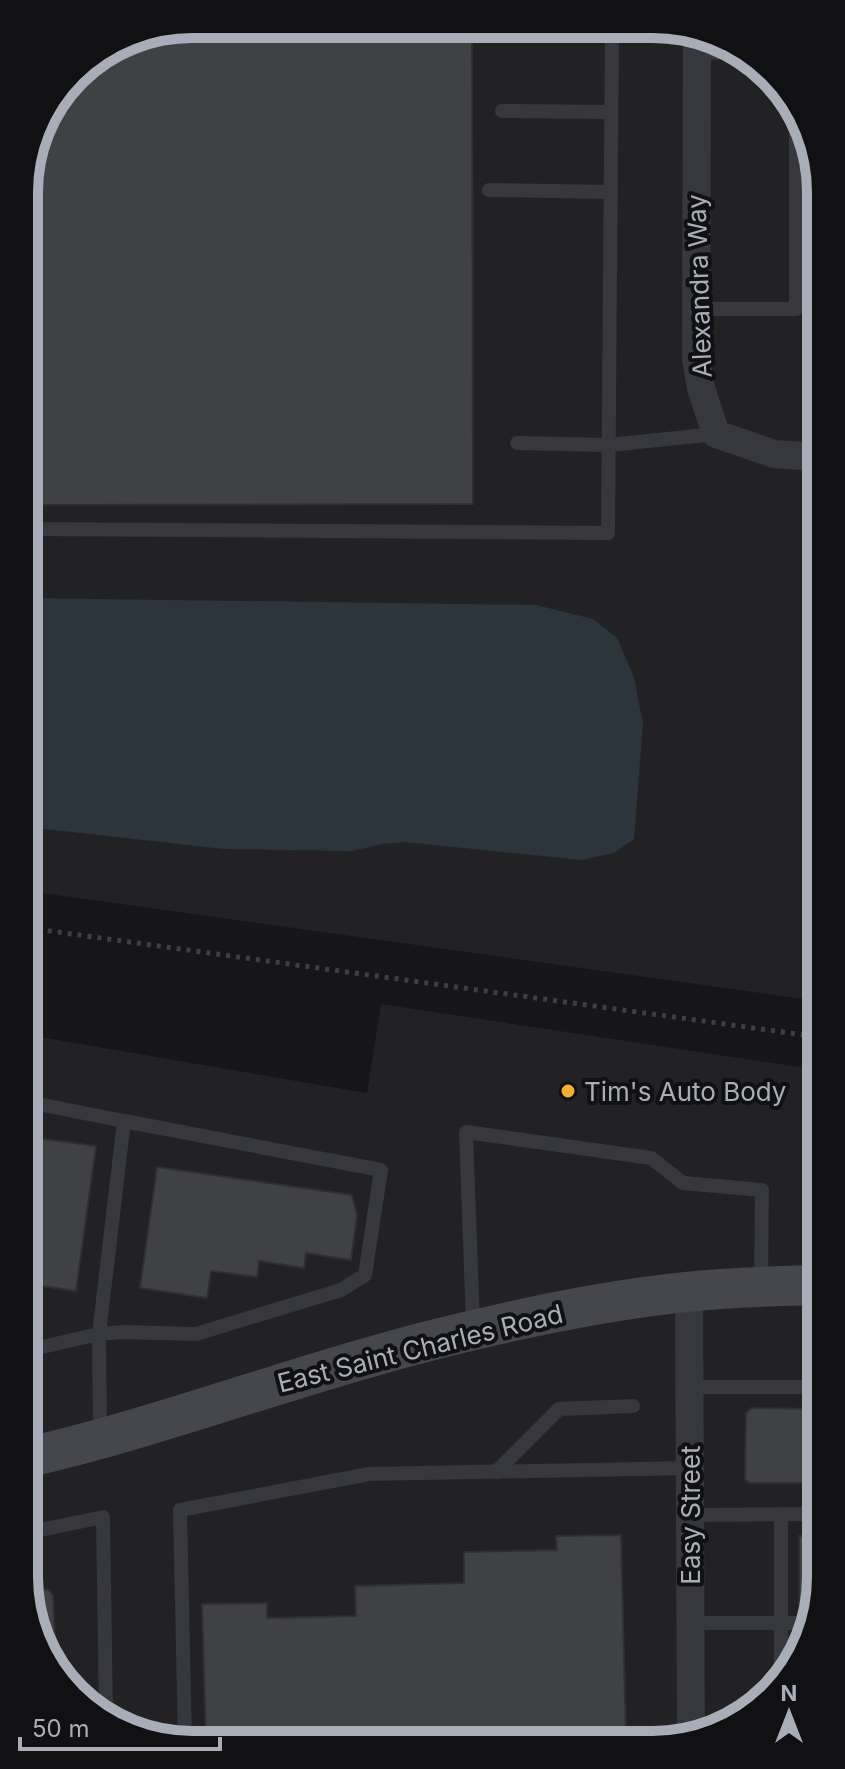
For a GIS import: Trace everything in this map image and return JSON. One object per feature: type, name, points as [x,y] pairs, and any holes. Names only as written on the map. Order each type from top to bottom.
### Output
[{"type":"street","name":"Alexandra Way","points":[[697,44],[696,358],[701,388],[716,434]]},
{"type":"street","points":[[716,434],[774,454],[807,456]]},
{"type":"street","name":"East Saint Charles Road","points":[[38,1455],[101,1439],[372,1357],[554,1312],[689,1292],[807,1285]]},
{"type":"street","name":"Easy Street","points":[[689,1292],[691,1726]]},
{"type":"lane","points":[[38,529],[608,533],[612,38]]},
{"type":"lane","points":[[502,111],[611,112]]},
{"type":"lane","points":[[696,309],[796,309],[796,135]]},
{"type":"lane","points":[[489,190],[610,192]]},
{"type":"lane","points":[[517,443],[609,445],[716,434]]},
{"type":"lane","points":[[38,1104],[381,1170],[365,1275],[341,1290],[196,1334],[99,1334],[38,1348]]},
{"type":"lane","points":[[101,1439],[99,1334],[124,1121]]},
{"type":"lane","points":[[473,1330],[466,1132],[651,1158],[683,1183],[762,1190],[761,1287]]},
{"type":"lane","points":[[690,1387],[807,1387]]},
{"type":"lane","points":[[496,1472],[559,1409],[633,1406]]},
{"type":"lane","points":[[185,1731],[180,1510],[369,1474],[690,1468]]},
{"type":"lane","points":[[781,1514],[781,1663]]},
{"type":"lane","points":[[689,1515],[807,1514]]},
{"type":"lane","points":[[38,1530],[103,1517],[106,1705]]},
{"type":"lane","points":[[690,1623],[800,1623]]},
{"type":"path","points":[[38,929],[807,1035]]},
{"type":"shaded area","points":[[182,38],[663,38],[703,46],[721,54],[755,76],[769,90],[799,142],[807,192],[807,999],[38,892],[38,182],[43,152],[54,124],[70,98],[90,76],[133,50]]},
{"type":"shaded area","points":[[38,598],[536,605],[593,619],[617,638],[634,677],[643,724],[634,839],[614,853],[581,860],[405,842],[352,851],[223,849],[38,828]]},
{"type":"shaded area","points":[[381,1004],[807,1068],[807,1587],[799,1627],[775,1671],[749,1673],[749,1698],[721,1715],[693,1726],[653,1731],[182,1731],[142,1723],[90,1693],[59,1654],[43,1617],[39,1597],[38,1037],[367,1093]]},
{"type":"building","points":[[182,38],[472,38],[473,504],[38,505],[39,172],[54,124],[70,98],[90,76],[133,50]]},
{"type":"building","points":[[38,1138],[96,1146],[76,1291],[38,1285]]},
{"type":"building","points":[[157,1167],[352,1195],[357,1215],[351,1260],[306,1253],[304,1268],[259,1261],[257,1277],[211,1271],[207,1298],[140,1288]]},
{"type":"building","points":[[751,1408],[807,1409],[807,1483],[750,1483],[745,1479],[746,1413]]},
{"type":"building","points":[[621,1535],[626,1731],[206,1731],[202,1604],[267,1603],[267,1618],[356,1616],[355,1586],[464,1583],[464,1552],[557,1550],[556,1536]]},
{"type":"building","points":[[799,1536],[807,1536],[807,1587],[804,1605],[799,1605]]},
{"type":"building","points":[[39,1589],[50,1591],[53,1596],[55,1647],[43,1617]]},
{"type":"place","name":"Tim's Auto Body","points":[[568,1091]]}]
